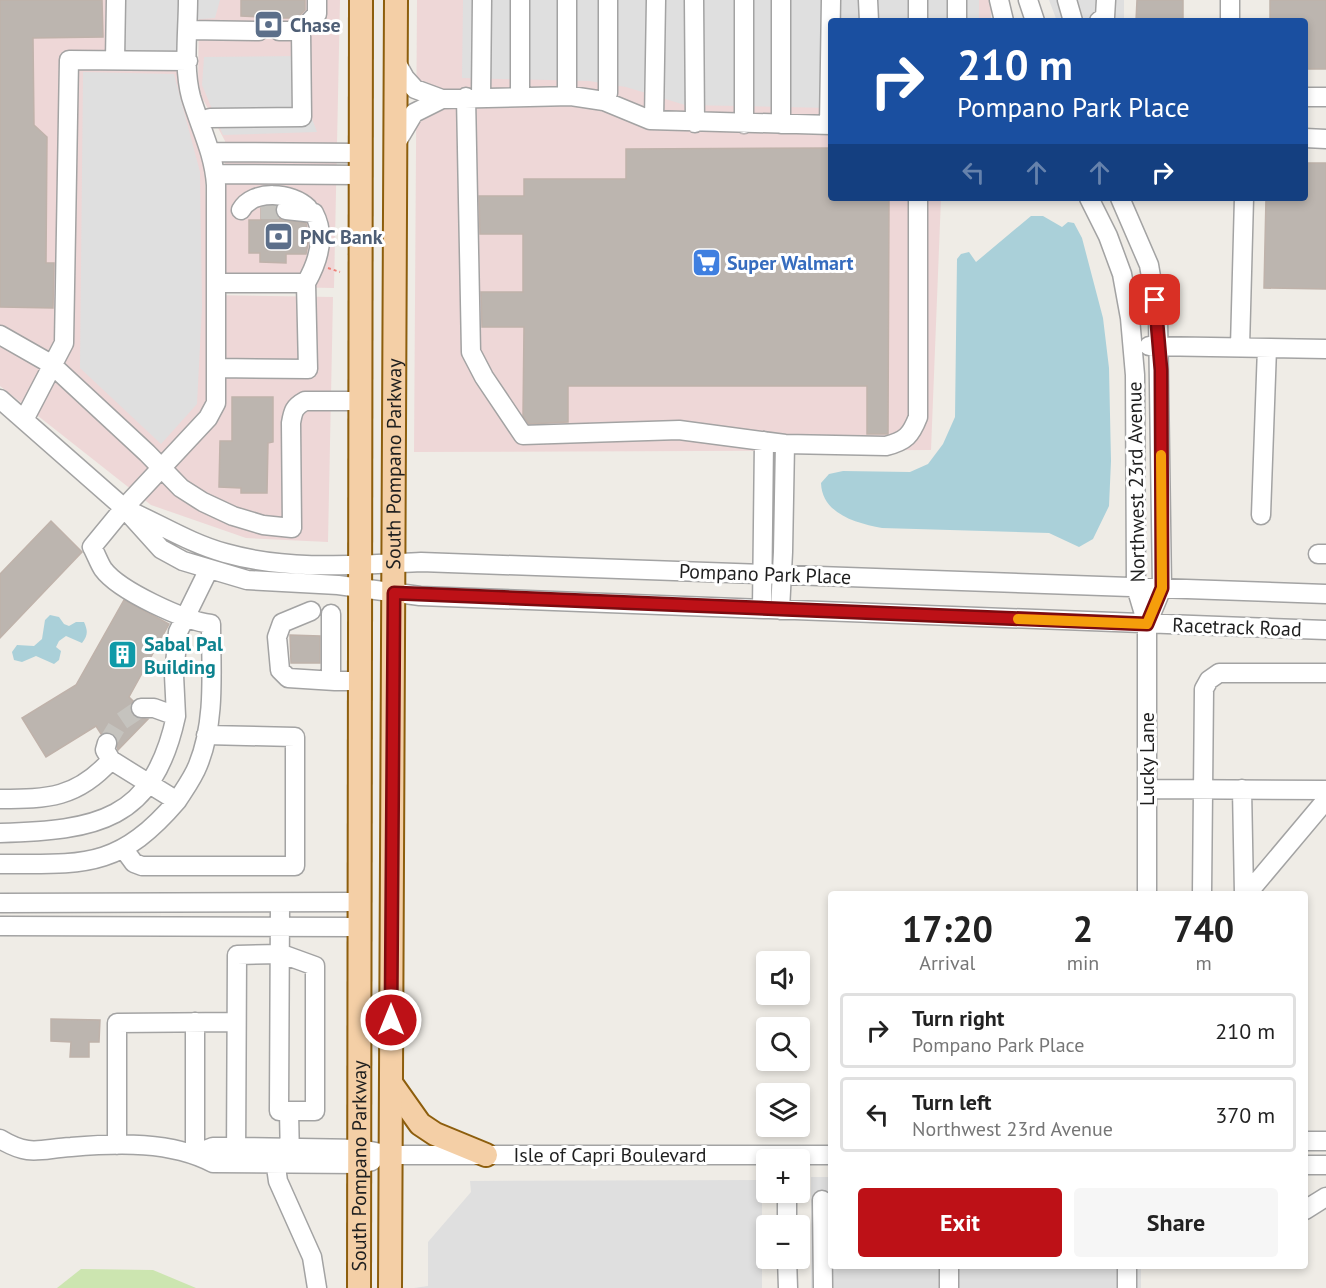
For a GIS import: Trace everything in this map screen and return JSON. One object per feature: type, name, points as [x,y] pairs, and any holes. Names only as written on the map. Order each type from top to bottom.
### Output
[{"type":"main road","name":"South Pompano Parkway","points":[[359,1288],[361,0]]},
{"type":"main road","name":"South Pompano Parkway","points":[[390,1288],[396,0]]},
{"type":"main road","points":[[391,1083],[420,1124],[435,1134],[486,1155]]},
{"type":"street","points":[[115,60],[116,0]]},
{"type":"street","points":[[0,864],[94,861],[123,848],[144,834],[177,801],[198,766],[206,735],[210,712],[212,624],[184,618],[131,591],[104,570],[92,548],[124,508],[208,418],[216,403],[215,174],[212,152],[191,96],[188,61],[188,0]]},
{"type":"street","points":[[279,31],[300,31],[317,14],[317,0]]},
{"type":"street","points":[[482,0],[474,97],[471,352],[484,377],[523,435],[679,430],[784,444],[886,446],[901,442],[911,435],[918,417],[918,201]]},
{"type":"street","points":[[520,0],[520,96]]},
{"type":"street","points":[[567,0],[567,96]]},
{"type":"street","points":[[604,102],[608,93],[608,0]]},
{"type":"street","points":[[654,120],[656,0]]},
{"type":"street","points":[[694,0],[695,123]]},
{"type":"street","points":[[744,0],[744,124]]},
{"type":"street","points":[[781,0],[781,124]]},
{"type":"street","points":[[831,0],[831,18]]},
{"type":"street","points":[[868,0],[868,18]]},
{"type":"street","points":[[918,0],[918,18]]},
{"type":"street","points":[[957,0],[957,18]]},
{"type":"street","points":[[999,0],[1003,18]]},
{"type":"street","points":[[1028,0],[1034,18]]},
{"type":"street","points":[[1067,0],[1072,18]]},
{"type":"street","points":[[1104,18],[1106,0]]},
{"type":"street","points":[[1230,0],[1230,18]]},
{"type":"street","points":[[188,30],[259,31]]},
{"type":"street","points":[[201,121],[210,118],[302,117],[300,31]]},
{"type":"street","points":[[25,418],[51,364],[64,343],[69,60],[188,61]]},
{"type":"street","points":[[395,60],[405,78],[415,88],[442,99]]},
{"type":"street","points":[[395,145],[414,113],[442,99],[474,97],[567,96],[604,102],[654,120],[695,123],[828,125]]},
{"type":"street","points":[[1308,97],[1326,98]]},
{"type":"street","points":[[1308,138],[1326,139]]},
{"type":"street","points":[[212,152],[360,164]]},
{"type":"street","points":[[215,174],[360,164]]},
{"type":"street","points":[[216,368],[308,369],[306,283],[319,249],[318,222],[314,213],[304,204],[282,196],[254,196],[246,201],[241,210]]},
{"type":"street","name":"Northwest 23rd Avenue","points":[[1090,201],[1108,236],[1122,274],[1132,345],[1135,375],[1136,587],[1147,624]]},
{"type":"street","name":"Northwest 23rd Avenue","points":[[1121,201],[1149,265],[1158,318],[1162,588],[1147,624]]},
{"type":"street","points":[[1240,347],[1244,201]]},
{"type":"street","points":[[216,209],[261,210]]},
{"type":"street","points":[[286,210],[314,213]]},
{"type":"street","points":[[217,283],[306,283]]},
{"type":"street","points":[[0,335],[51,364],[188,493],[233,516],[263,525],[292,528],[292,411],[305,401],[360,401]]},
{"type":"street","points":[[1132,345],[1326,349]]},
{"type":"street","points":[[1261,515],[1267,348]]},
{"type":"street","points":[[0,399],[25,418],[124,508]]},
{"type":"street","points":[[764,441],[761,573],[771,609]]},
{"type":"street","points":[[771,609],[781,574],[784,444]]},
{"type":"street","name":"Pompano Park Place","points":[[124,508],[196,542],[231,554],[288,564],[394,563],[761,573],[1136,587]]},
{"type":"street","name":"Pompano Park Place","points":[[124,508],[161,549],[208,571],[263,582],[360,588],[394,593],[1147,624]]},
{"type":"street","points":[[0,833],[53,832],[85,827],[111,817],[128,807],[149,783],[164,759],[176,716],[175,653],[178,632],[208,571]]},
{"type":"street","points":[[311,584],[311,611]]},
{"type":"street","name":"Racetrack Road","points":[[1136,587],[1326,594]]},
{"type":"street","points":[[359,616],[311,611],[282,623],[277,638],[280,670],[288,678],[359,681]]},
{"type":"street","points":[[331,614],[331,675],[335,681]]},
{"type":"street","name":"Racetrack Road","points":[[1147,624],[1326,630]]},
{"type":"street","name":"Lucky Lane","points":[[1147,624],[1147,891]]},
{"type":"street","points":[[1202,891],[1201,789],[1204,689],[1209,680],[1219,673],[1326,673]]},
{"type":"street","points":[[141,708],[154,708],[176,716]]},
{"type":"street","points":[[123,848],[134,863],[142,866],[294,866],[295,737],[206,735]]},
{"type":"street","points":[[0,799],[42,799],[72,792],[90,780],[109,752],[177,801]]},
{"type":"street","points":[[1148,789],[1326,790]]},
{"type":"street","points":[[1242,789],[1245,891]]},
{"type":"street","points":[[1248,891],[1326,800]]},
{"type":"street","points":[[0,903],[358,902]]},
{"type":"street","points":[[50,903],[51,926]]},
{"type":"street","points":[[173,903],[175,927]]},
{"type":"street","points":[[236,1155],[237,955],[282,954],[315,966],[315,1111],[279,1111],[282,954],[280,904]]},
{"type":"street","points":[[0,926],[358,927]]},
{"type":"street","points":[[195,1022],[195,1154]]},
{"type":"street","points":[[117,1145],[117,1023],[236,1022]]},
{"type":"street","points":[[290,1111],[278,1182],[312,1257],[317,1288]]},
{"type":"street","name":"Isle of Capri Boulevard","points":[[0,1139],[19,1150],[37,1153],[69,1147],[148,1145],[195,1154],[213,1163],[236,1155],[756,1157]]},
{"type":"street","points":[[1308,1141],[1326,1141]]},
{"type":"street","name":"Isle of Capri Boulevard","points":[[810,1156],[828,1155]]},
{"type":"street","points":[[1308,1166],[1326,1165]]},
{"type":"street","points":[[1308,1208],[1326,1197]]},
{"type":"street","points":[[822,1200],[823,1288]]},
{"type":"street","points":[[788,1269],[788,1288]]},
{"type":"street","points":[[949,1269],[949,1288]]},
{"type":"street","points":[[1127,1269],[1128,1288]]},
{"type":"path","points":[[323,266],[340,272]]},
{"type":"shaded area","points":[[0,0],[182,0],[204,151],[209,295],[333,297],[328,542],[246,538],[151,505],[0,386]]},
{"type":"shaded area","points":[[116,0],[220,0],[215,18],[188,20],[188,61],[115,60]]},
{"type":"shaded area","points":[[199,0],[340,0],[334,288],[225,286],[225,141],[198,90]]},
{"type":"shaded area","points":[[417,0],[991,0],[991,18],[828,18],[828,201],[941,201],[931,450],[414,452]]},
{"type":"shaded area","points":[[463,0],[979,0],[979,18],[828,18],[828,108],[685,105],[626,87],[589,81],[462,78]]},
{"type":"shaded area","points":[[1049,0],[1124,0],[1124,18],[1056,18]]},
{"type":"shaded area","points":[[300,56],[303,95],[317,132],[223,135],[202,85],[204,57]]},
{"type":"shaded area","points":[[83,72],[174,74],[200,172],[202,307],[197,404],[161,444],[80,368]]},
{"type":"shaded area","points":[[811,1177],[828,1177],[828,1269],[1141,1269],[1141,1288],[811,1288]]},
{"type":"shaded area","points":[[756,1180],[756,1203],[762,1203],[762,1215],[756,1215],[756,1269],[762,1269],[762,1288],[414,1288],[428,1286],[428,1242],[471,1192],[470,1181]]},
{"type":"green space","points":[[81,1269],[153,1270],[196,1288],[57,1288]]},
{"type":"water","points":[[1031,216],[1043,216],[1062,227],[1068,222],[1074,223],[1082,238],[1103,318],[1109,368],[1111,461],[1109,506],[1093,539],[1079,547],[1049,533],[882,528],[852,520],[834,510],[823,494],[821,483],[829,474],[843,471],[910,472],[928,464],[943,444],[955,417],[957,259],[961,254],[969,252],[976,262]]},
{"type":"water","points":[[50,615],[59,617],[64,624],[69,626],[76,622],[84,622],[87,633],[82,643],[66,636],[59,641],[56,647],[61,651],[59,660],[54,664],[36,656],[22,662],[14,660],[12,652],[17,645],[34,646],[42,639],[45,620]]},
{"type":"building","points":[[0,0],[102,0],[103,37],[33,38],[34,125],[47,137],[46,263],[54,263],[53,308],[0,307]]},
{"type":"building","name":"Chase","points":[[241,0],[305,0],[305,10],[297,18],[279,18],[269,26],[259,20],[259,17],[241,16]]},
{"type":"building","points":[[1137,0],[1183,0],[1183,18],[1136,18]]},
{"type":"building","points":[[1270,0],[1326,0],[1326,69],[1308,69],[1308,18],[1270,18]]},
{"type":"building","name":"Super Walmart","points":[[828,148],[828,201],[889,201],[888,434],[867,434],[867,386],[568,386],[568,422],[529,424],[523,416],[524,327],[482,327],[481,292],[523,292],[523,234],[480,234],[479,196],[524,196],[524,179],[626,179],[626,149]]},
{"type":"building","points":[[1308,163],[1326,163],[1326,289],[1264,288],[1266,201],[1308,201]]},
{"type":"building","name":"PNC Bank","points":[[276,207],[276,214],[280,219],[306,223],[309,239],[306,254],[286,254],[286,263],[260,262],[260,253],[249,253],[249,220],[261,220],[261,208]]},
{"type":"building","points":[[232,397],[273,397],[273,442],[268,443],[267,493],[241,493],[241,488],[219,487],[220,441],[232,441]]},
{"type":"building","points":[[51,521],[82,552],[0,638],[0,574]]},
{"type":"building","name":"Sabal Pal Building","points":[[124,600],[169,624],[129,697],[133,701],[130,707],[132,714],[136,718],[148,719],[118,750],[115,736],[110,732],[101,734],[96,726],[46,757],[22,718],[76,685]]},
{"type":"building","points":[[290,635],[320,636],[320,663],[291,663]]},
{"type":"building","points":[[51,1019],[100,1020],[99,1042],[89,1042],[89,1057],[70,1057],[71,1042],[51,1041]]},
{"type":"tunnel","points":[[261,210],[286,210]]},
{"type":"tunnel","points":[[107,743],[119,723],[141,708]]},
{"type":"slow traffic","points":[[1018,619],[1147,624],[1162,588],[1161,455]]},
{"type":"place","name":"Chase","points":[[269,25]]},
{"type":"place","name":"PNC Bank","points":[[279,237]]},
{"type":"place","name":"Super Walmart","points":[[706,263]]},
{"type":"place","name":"Sabal Pal Building","points":[[123,655]]},
{"type":"route","points":[[391,1020],[394,593],[420,596],[1147,624],[1162,588],[1161,370],[1155,300]]}]
